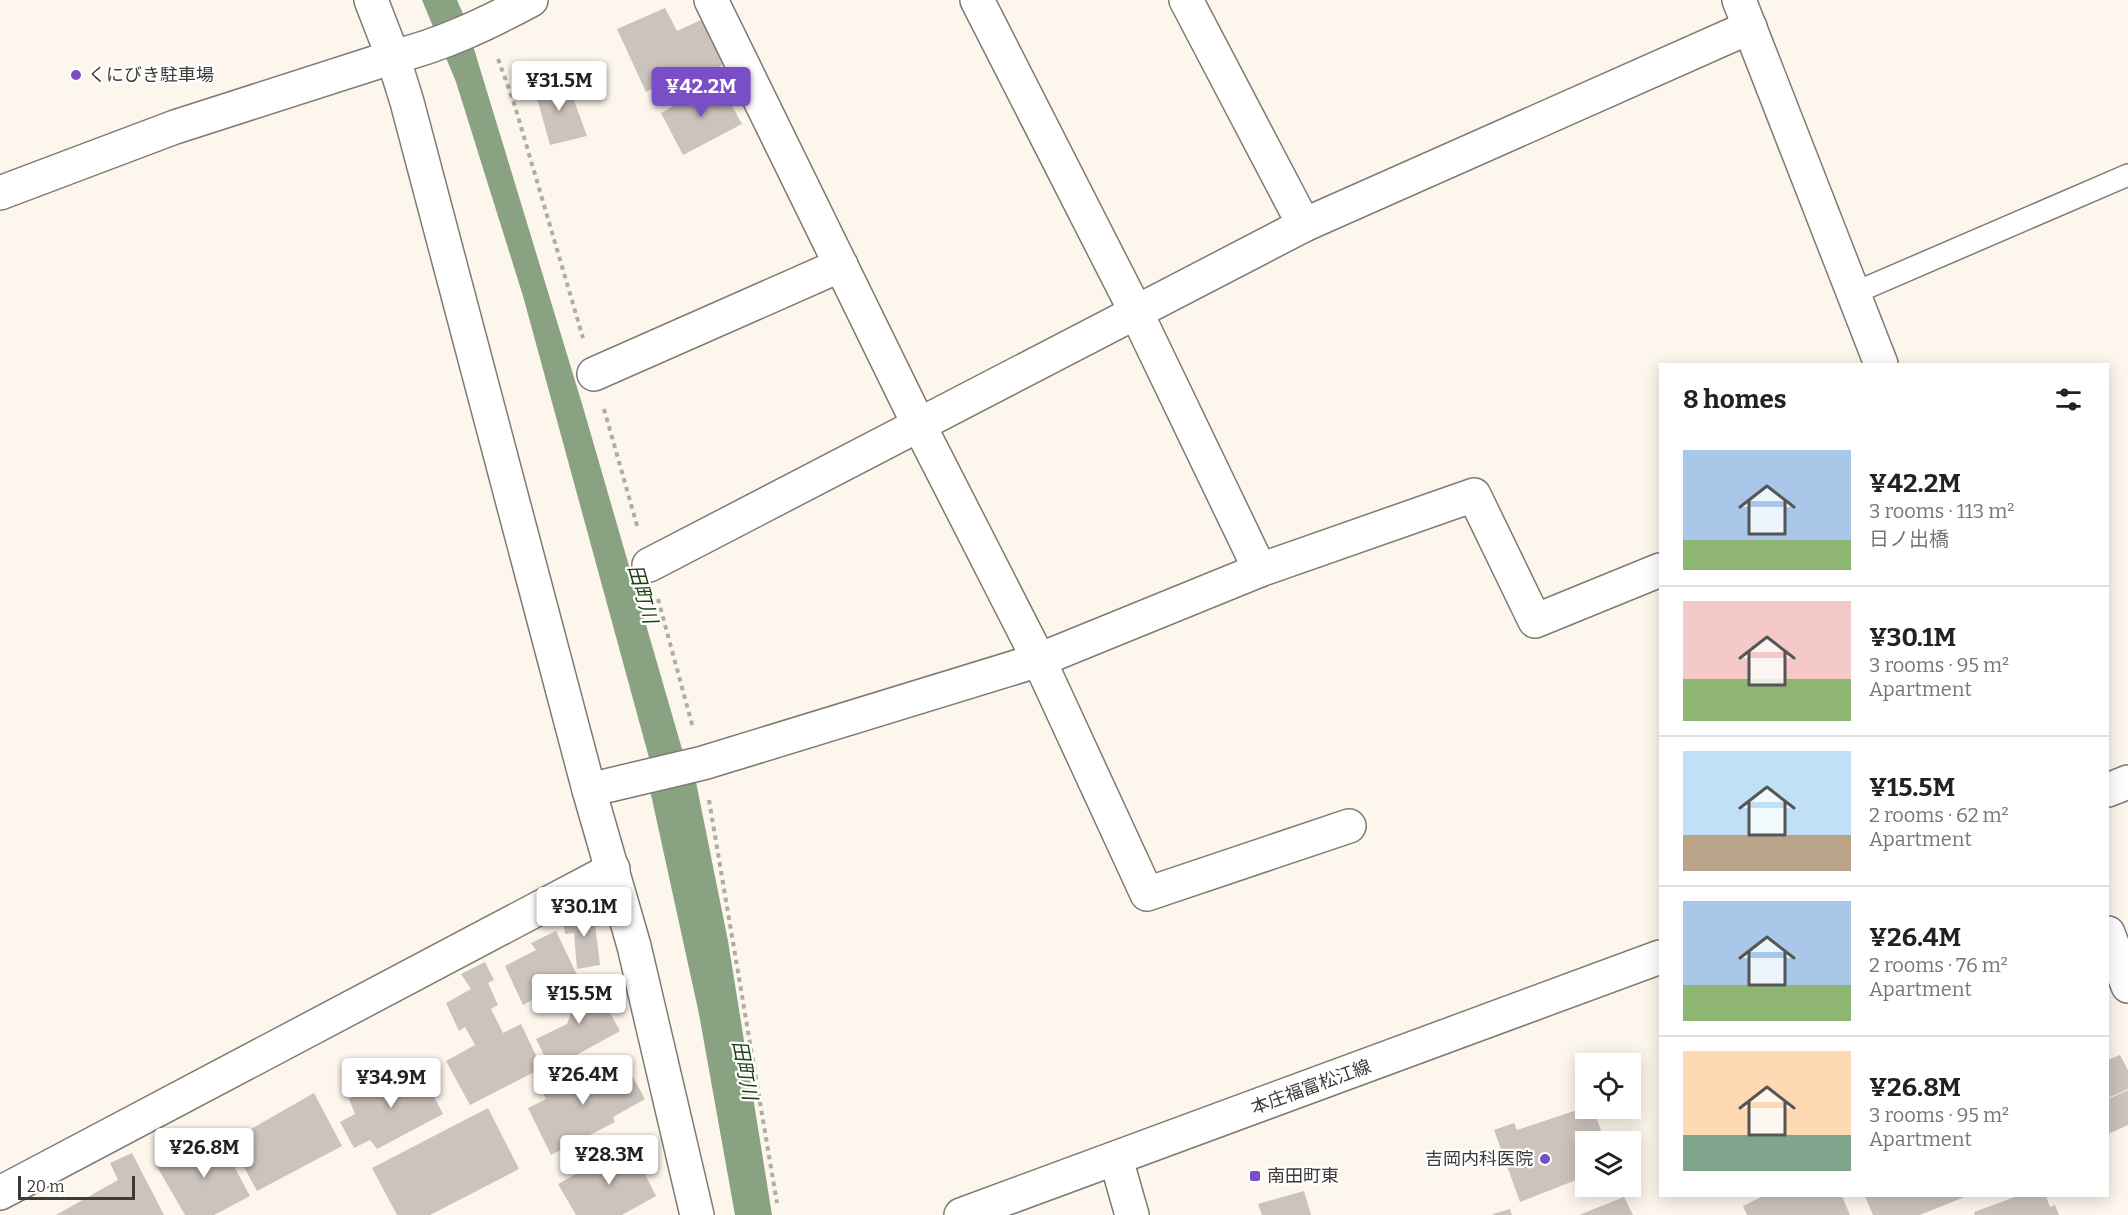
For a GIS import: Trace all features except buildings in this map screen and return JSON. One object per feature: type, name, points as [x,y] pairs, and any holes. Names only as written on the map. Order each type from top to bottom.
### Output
[{"type":"street","points":[[371,0],[407,102],[589,790],[634,946],[697,1215]]},
{"type":"street","points":[[0,193],[175,127],[393,57],[429,48],[481,26],[531,0]]},
{"type":"street","points":[[711,0],[918,423],[1039,660],[1147,894],[1349,826]]},
{"type":"street","points":[[977,0],[1136,312],[1260,570]]},
{"type":"street","points":[[1186,0],[1304,225]]},
{"type":"street","points":[[649,565],[918,423],[1304,225],[1745,14],[1881,363]]},
{"type":"street","points":[[594,374],[841,265]]},
{"type":"street","points":[[589,790],[644,779],[699,764],[1039,660],[1260,570],[1474,495],[1535,621],[1659,570]]},
{"type":"street","points":[[2109,790],[2128,782]]},
{"type":"street","points":[[0,1192],[613,869]]},
{"type":"street","points":[[2109,936],[2128,986]]},
{"type":"street","name":"本庄福富松江線","points":[[961,1215],[1659,957]]},
{"type":"street","points":[[1116,1159],[1132,1215]]},
{"type":"lane","points":[[1852,294],[2128,175]]},
{"type":"path","points":[[481,26],[514,103],[649,565],[699,764],[777,1203]]},
{"type":"water","name":"田町川","points":[[422,0],[457,0],[464,16],[583,407],[684,756],[695,777],[728,941],[772,1215],[735,1215],[699,1014],[650,790],[651,765],[523,296],[456,82]]},
{"type":"place","name":"くにびき駐車場","points":[[76,75]]},
{"type":"place","name":"吉岡内科医院","points":[[1545,1159]]},
{"type":"place","name":"南田町東","points":[[1255,1176]]}]
